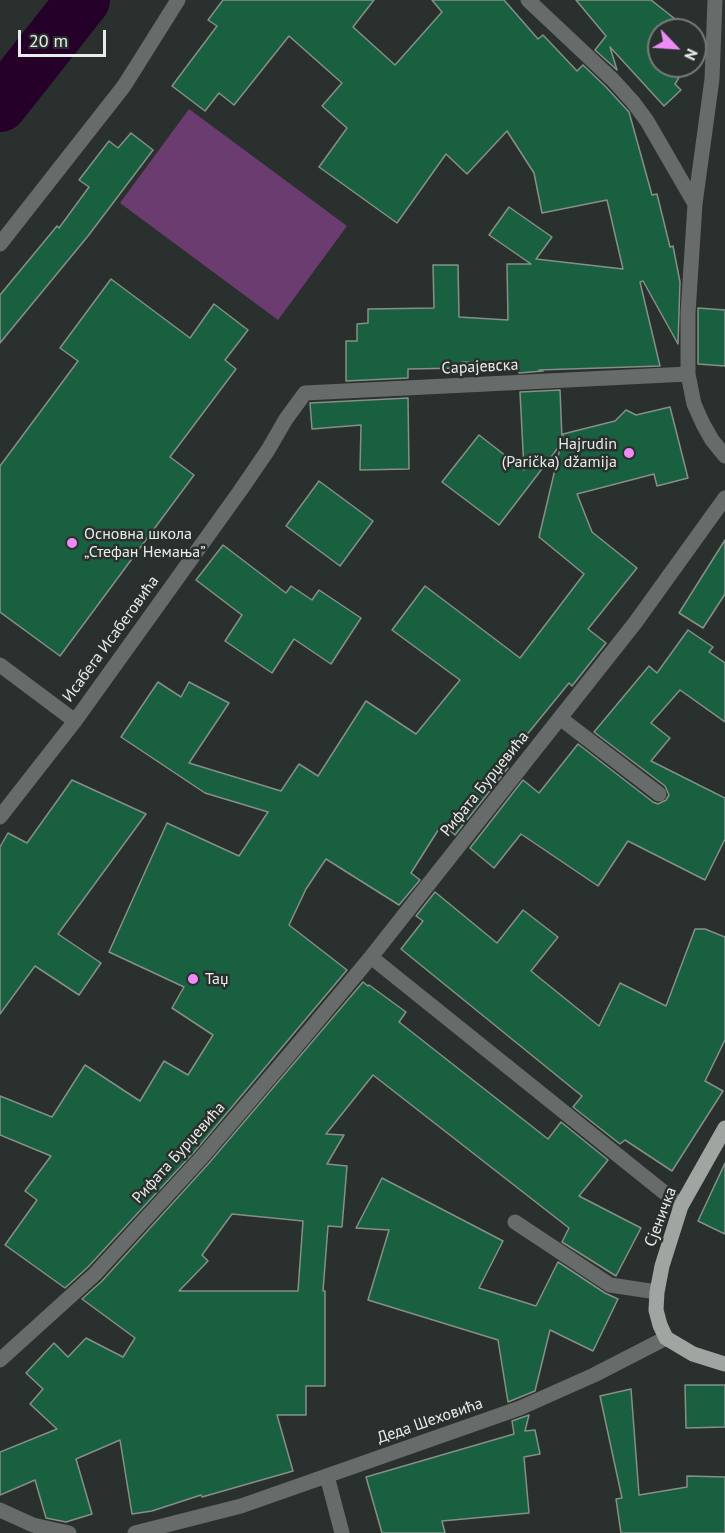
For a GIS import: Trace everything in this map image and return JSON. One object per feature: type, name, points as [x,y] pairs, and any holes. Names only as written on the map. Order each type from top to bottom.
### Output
[{"type":"main road","name":"Сјеничка","points":[[666,1338],[656,1310],[662,1266],[681,1206],[725,1128]]},
{"type":"main road","points":[[666,1338],[693,1354],[725,1364]]},
{"type":"street","points":[[0,244],[130,77],[178,0]]},
{"type":"street","points":[[528,0],[613,80],[633,102],[647,121],[695,204]]},
{"type":"street","points":[[715,0],[712,79],[695,204],[687,313],[688,374],[694,404],[703,424],[725,456]]},
{"type":"street","name":"Сарајевска","points":[[286,419],[305,393],[688,374]]},
{"type":"street","name":"Исабега Исабеговића","points":[[0,818],[75,721],[240,491],[286,419]]},
{"type":"street","name":"Рифата Бурџевића","points":[[0,1360],[95,1274],[202,1157],[371,957],[635,623],[725,498]]},
{"type":"street","points":[[0,665],[75,721]]},
{"type":"street","points":[[560,718],[659,794]]},
{"type":"street","points":[[371,957],[681,1206]]},
{"type":"street","points":[[515,1222],[610,1285],[657,1292]]},
{"type":"street","name":"Деда Шеховића","points":[[135,1533],[241,1506],[520,1408],[666,1338]]},
{"type":"street","points":[[327,1476],[342,1533]]},
{"type":"street","points":[[0,1510],[33,1525],[69,1533]]},
{"type":"shaded area","points":[[189,109],[347,226],[278,320],[120,203]]},
{"type":"building","points":[[223,0],[374,0],[353,27],[395,65],[442,12],[432,0],[504,0],[538,39],[543,35],[577,71],[583,65],[629,112],[652,195],[657,194],[670,247],[673,246],[680,282],[678,344],[643,281],[640,282],[660,366],[539,370],[543,371],[519,373],[519,364],[462,362],[462,368],[408,369],[408,378],[346,381],[346,341],[357,341],[357,324],[368,323],[368,309],[434,308],[433,265],[458,265],[459,317],[508,320],[507,264],[531,264],[489,235],[509,207],[552,237],[536,259],[623,269],[607,200],[542,213],[534,173],[507,131],[467,174],[446,154],[397,223],[319,167],[347,128],[322,106],[342,83],[289,36],[234,105],[219,93],[205,111],[172,86],[217,26],[208,20]]},
{"type":"building","points":[[576,0],[651,0],[674,18],[647,18],[647,78],[679,78],[675,84],[681,90],[664,106],[610,47],[617,70],[595,50],[606,36]]},
{"type":"building","points":[[131,133],[153,150],[88,236],[0,343],[0,295],[57,226],[59,228],[89,187],[79,180],[109,141],[118,148]]},
{"type":"building","name":"Основна школа „Стефан Немања”","points":[[111,279],[190,338],[214,304],[248,330],[225,360],[236,369],[170,457],[194,475],[60,656],[0,612],[0,466],[78,361],[60,348]]},
{"type":"building","points":[[698,308],[725,310],[725,366],[698,364]]},
{"type":"building","points":[[560,390],[562,439],[563,434],[615,421],[626,410],[636,415],[670,407],[688,478],[657,486],[654,474],[577,494],[592,532],[637,568],[588,629],[606,643],[572,686],[569,683],[503,764],[508,768],[455,835],[442,824],[411,873],[420,880],[399,905],[326,859],[306,889],[289,925],[347,970],[195,1151],[88,1267],[65,1288],[5,1245],[37,1200],[25,1191],[51,1156],[0,1135],[0,1096],[52,1117],[85,1065],[140,1101],[164,1061],[188,1075],[213,1035],[172,1008],[184,987],[109,952],[167,823],[239,856],[268,812],[205,793],[121,737],[158,682],[181,697],[189,682],[229,703],[189,763],[281,791],[299,764],[318,776],[366,701],[416,734],[460,680],[392,630],[425,586],[520,658],[584,574],[539,537],[561,444],[499,525],[442,482],[479,435],[524,470],[520,392]]},
{"type":"building","points":[[408,398],[409,469],[360,470],[361,425],[312,429],[310,403]]},
{"type":"building","points":[[319,481],[373,521],[340,566],[286,526]]},
{"type":"building","points":[[725,540],[725,594],[703,628],[679,613]]},
{"type":"building","points":[[223,545],[286,593],[291,586],[312,600],[319,590],[361,618],[331,664],[294,639],[272,673],[225,641],[242,615],[196,580]]},
{"type":"building","points":[[688,630],[713,647],[709,652],[725,663],[725,722],[680,690],[651,723],[670,738],[651,761],[725,798],[725,839],[705,880],[628,841],[598,886],[521,834],[494,868],[470,848],[523,780],[539,793],[578,744],[653,802],[658,804],[666,800],[669,795],[665,786],[594,732],[649,666],[657,673]]},
{"type":"building","points":[[72,780],[146,814],[58,934],[101,963],[79,995],[35,966],[0,1014],[0,847],[8,833],[27,843]]},
{"type":"building","points":[[435,892],[497,943],[523,910],[558,937],[531,971],[599,1026],[620,983],[666,1006],[695,929],[705,929],[725,937],[725,1040],[705,1081],[723,1091],[672,1171],[625,1140],[620,1144],[573,1107],[582,1096],[401,949],[423,921],[416,916]]},
{"type":"building","points":[[363,982],[406,1012],[399,1022],[548,1139],[561,1122],[608,1160],[579,1196],[641,1228],[616,1276],[562,1242],[569,1228],[373,1075],[326,1134],[344,1135],[327,1164],[347,1166],[342,1227],[328,1226],[323,1291],[325,1291],[325,1386],[306,1386],[306,1415],[277,1415],[293,1471],[202,1497],[201,1495],[152,1511],[132,1514],[120,1440],[76,1459],[92,1514],[66,1522],[46,1518],[35,1480],[0,1495],[0,1452],[57,1429],[30,1404],[43,1389],[26,1373],[54,1343],[68,1357],[86,1338],[123,1357],[135,1338],[82,1299],[102,1281],[209,1163]],"holes":[[[232,1214],[303,1221],[298,1291],[179,1291],[208,1261],[202,1255]]]},
{"type":"building","points":[[725,1163],[725,1234],[698,1221]]},
{"type":"building","points":[[382,1178],[503,1241],[479,1288],[536,1306],[558,1262],[618,1299],[593,1351],[550,1330],[535,1391],[508,1402],[498,1340],[368,1300],[389,1230],[356,1228]]},
{"type":"building","points":[[685,1385],[725,1385],[725,1427],[686,1428]]},
{"type":"building","points":[[631,1389],[639,1495],[687,1487],[687,1476],[725,1477],[725,1533],[621,1533],[616,1499],[622,1498],[600,1396]]},
{"type":"building","points":[[529,1415],[525,1431],[535,1430],[540,1454],[524,1457],[529,1513],[442,1521],[445,1533],[382,1533],[366,1477],[514,1434],[512,1421]]},
{"type":"waterway","points":[[0,105],[83,0]]},
{"type":"place","name":"Hajrudin (Parička) džamija","points":[[629,453]]},
{"type":"place","name":"Основна школа „Стефан Немања”","points":[[72,543]]},
{"type":"place","name":"Таџ","points":[[193,979]]}]
